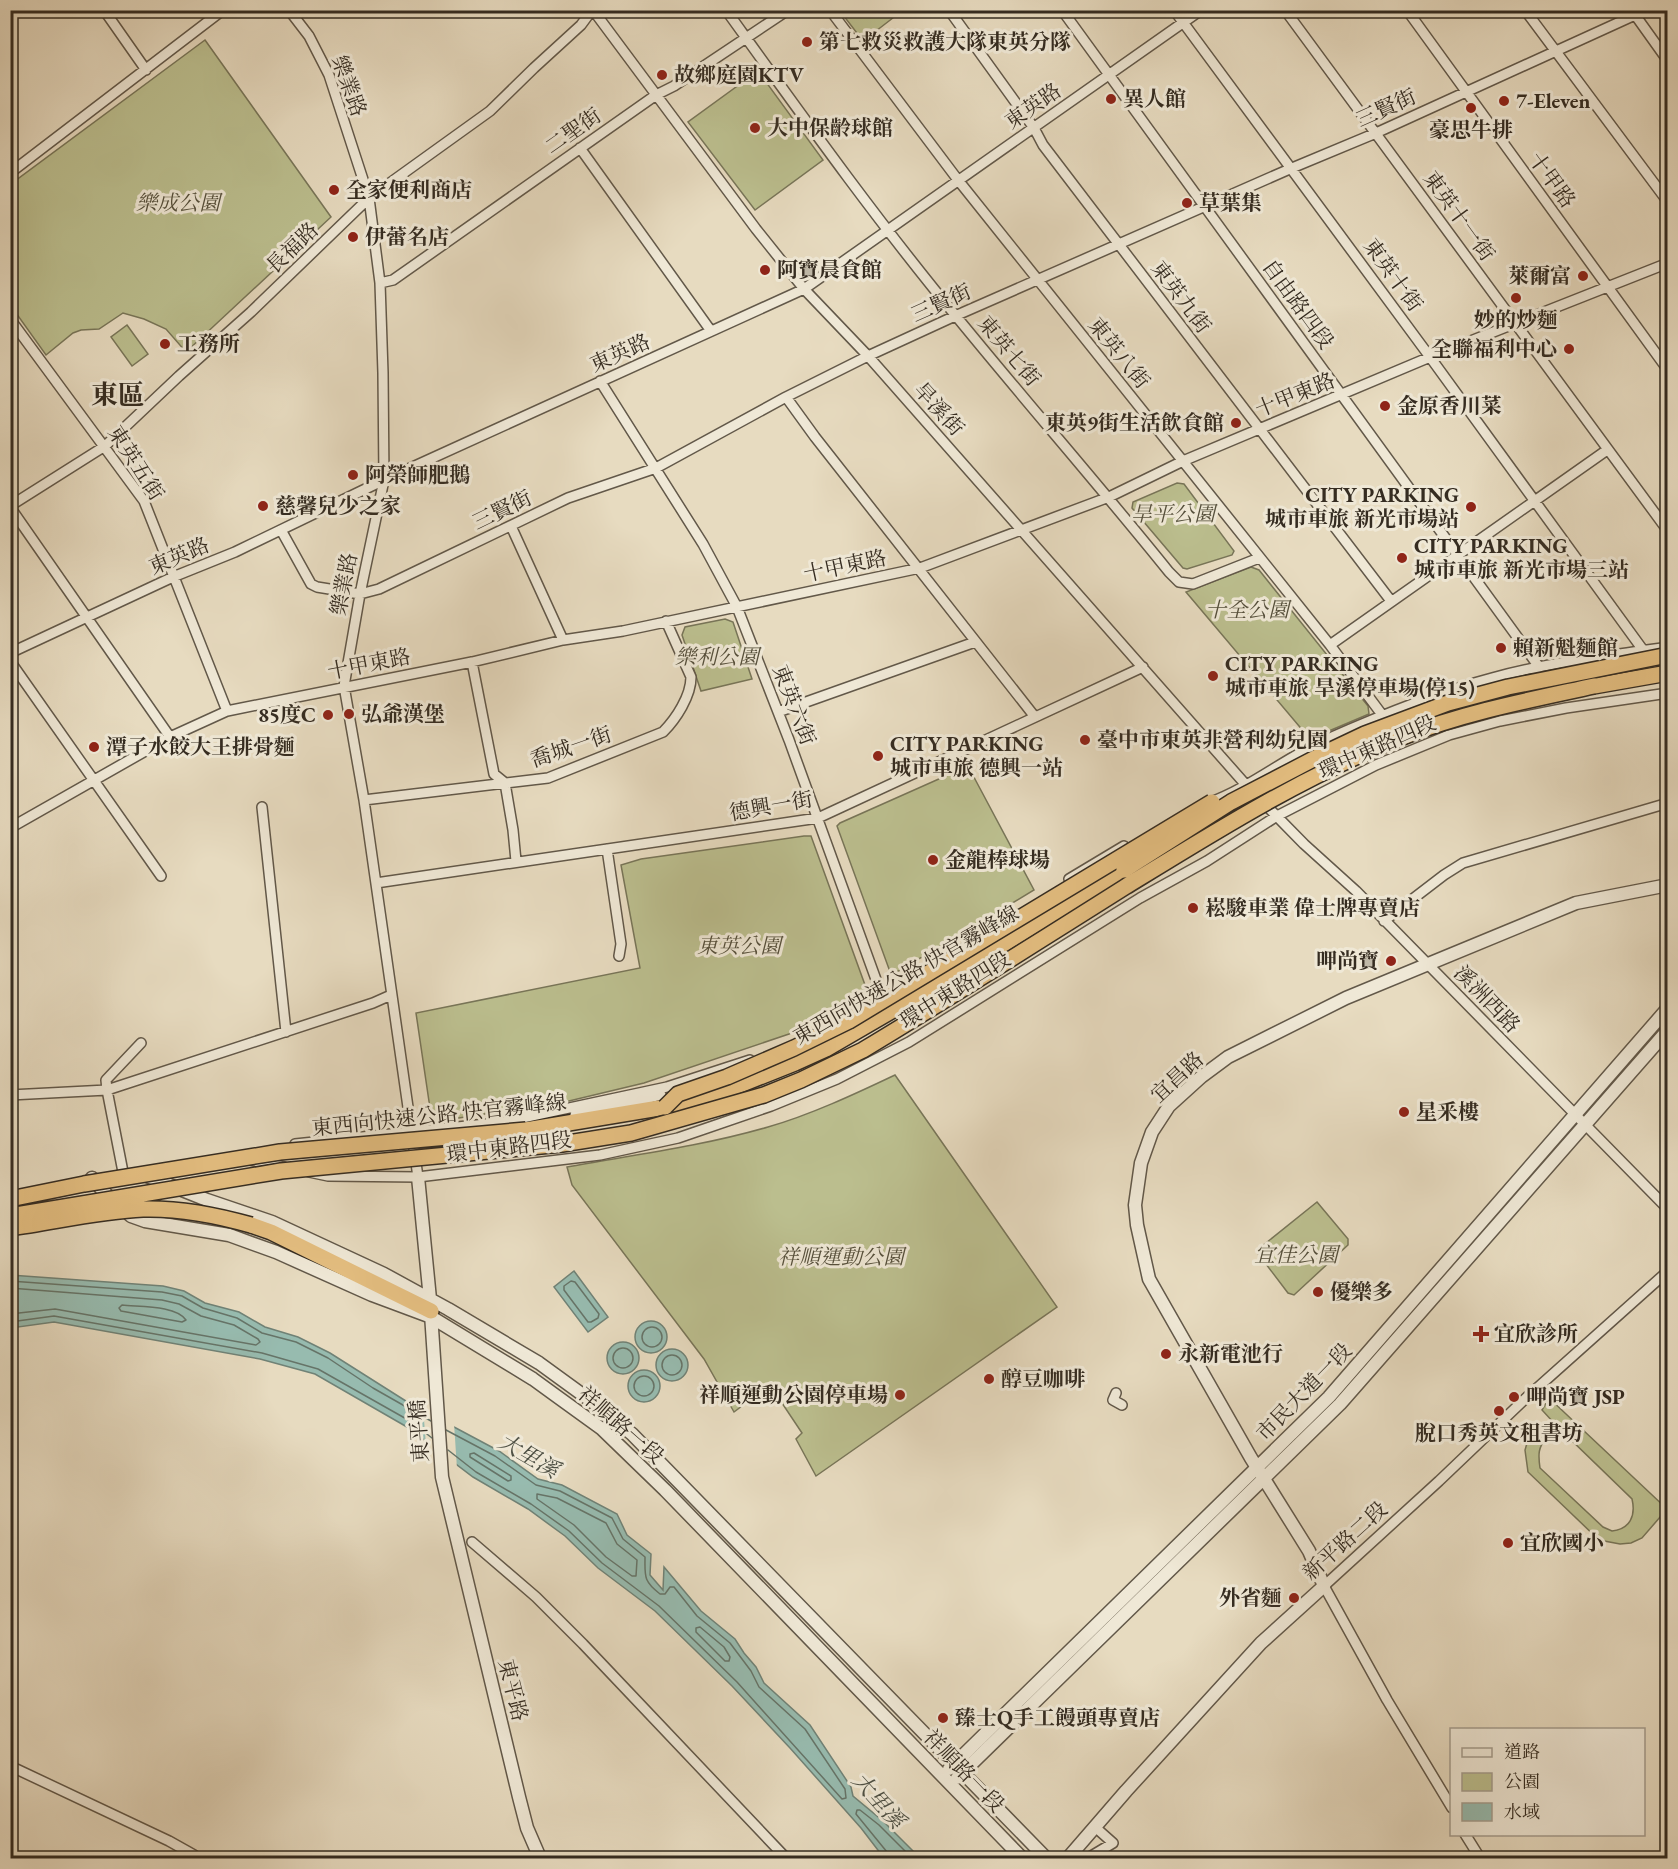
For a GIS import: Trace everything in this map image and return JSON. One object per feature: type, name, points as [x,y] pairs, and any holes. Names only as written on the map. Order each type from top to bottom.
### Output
[{"type":"highway","name":"東西向快速公路 快官霧峰線","points":[[10,1199],[84,1184],[280,1152],[526,1130],[665,1107],[732,1088],[825,1049],[967,967],[1231,802],[1365,734],[1448,703],[1488,692],[1668,655]]},
{"type":"highway","name":"東西向快速公路 快官霧峰線","points":[[10,1216],[281,1171],[562,1144],[631,1133],[764,1095],[863,1050],[1239,816],[1329,770],[1405,736],[1497,707],[1668,673]]},
{"type":"highway","points":[[665,1107],[678,1094],[737,1073],[849,1021],[1212,802]]},
{"type":"highway","points":[[10,1228],[119,1211],[159,1209],[206,1213],[251,1225],[281,1237],[431,1309]]},
{"type":"street","points":[[104,10],[146,70]]},
{"type":"street","points":[[10,172],[223,10]]},
{"type":"street","name":"樂業路","points":[[289,10],[309,36],[328,75],[369,198],[380,283],[384,480],[360,594],[344,687],[364,801],[418,1177]]},
{"type":"street","name":"長福路","points":[[10,506],[105,446],[251,312],[369,198],[490,111],[581,25],[592,10]]},
{"type":"street","name":"旱溪街","points":[[592,10],[756,229],[804,289],[868,356],[1246,784],[1277,816]]},
{"type":"street","name":"東英七街","points":[[726,10],[888,230],[955,315],[1179,582],[1193,584],[1259,558]]},
{"type":"street","name":"二聖街","points":[[380,283],[393,280],[656,95],[674,86],[789,10]]},
{"type":"street","name":"東英八街","points":[[830,10],[958,180],[1330,645],[1383,716]]},
{"type":"street","name":"東英九街","points":[[949,10],[1034,128],[1042,145],[1390,601]]},
{"type":"street","name":"自由路四段","points":[[1062,10],[1540,667],[1566,708]]},
{"type":"street","name":"東英十街","points":[[1174,10],[1643,650]]},
{"type":"street","name":"東英路","points":[[10,653],[173,577],[235,552],[384,480],[804,289],[1201,10]]},
{"type":"street","name":"東英十一街","points":[[1285,10],[1668,531]]},
{"type":"street","name":"十甲路","points":[[1407,10],[1668,370]]},
{"type":"street","points":[[1525,10],[1668,202]]},
{"type":"street","name":"三賢街","points":[[281,530],[311,584],[360,594],[379,589],[568,498],[656,468],[786,397],[955,315],[1376,133],[1557,51],[1633,13],[1646,10]]},
{"type":"street","points":[[1633,13],[1668,61]]},
{"type":"street","points":[[580,148],[711,331]]},
{"type":"street","name":"十甲東路","points":[[10,828],[170,737],[227,711],[920,568],[1109,497],[1183,461],[1430,357],[1668,263]]},
{"type":"street","name":"東英五街","points":[[10,320],[144,501],[227,711]]},
{"type":"street","points":[[10,338],[19,332]]},
{"type":"street","name":"東英六街","points":[[600,381],[703,544],[737,607],[818,818],[882,996]]},
{"type":"street","points":[[786,397],[1035,717]]},
{"type":"street","points":[[1330,645],[1607,450]]},
{"type":"street","points":[[10,506],[170,737]]},
{"type":"street","points":[[511,526],[563,640]]},
{"type":"street","name":"喬城一街","points":[[364,801],[548,778],[663,732],[671,724],[686,699],[691,676],[666,621]]},
{"type":"street","points":[[778,712],[975,642]]},
{"type":"street","name":"環中東路四段","points":[[499,1122],[667,1087],[767,1053],[882,996],[1181,813],[1212,802],[1322,741],[1383,716],[1491,678],[1540,667],[1668,646]]},
{"type":"street","points":[[10,661],[161,876]]},
{"type":"street","points":[[472,662],[494,774],[505,783],[516,861]]},
{"type":"street","name":"德興一街","points":[[376,883],[818,818],[1143,667]]},
{"type":"street","name":"環中東路四段","points":[[222,1155],[328,1176],[418,1177],[600,1155],[678,1138],[771,1106],[837,1078],[909,1042],[1140,898],[1207,861],[1277,816],[1376,765],[1449,735],[1500,722],[1566,708],[1668,693]]},
{"type":"street","name":"環中東路四段","points":[[10,1191],[330,1139],[560,1118],[628,1104],[805,1053],[890,1008],[1183,827],[1212,802]]},
{"type":"street","points":[[1384,921],[1462,863],[1668,803]]},
{"type":"street","points":[[262,807],[286,1032]]},
{"type":"street","name":"溪洲西路","points":[[1277,816],[1356,891],[1668,1209]]},
{"type":"street","points":[[607,849],[621,945],[619,956]]},
{"type":"street","name":"宜昌路","points":[[1324,1586],[1309,1551],[1261,1473],[1149,1279],[1135,1205],[1141,1163],[1152,1132],[1169,1107],[1201,1077],[1228,1057],[1346,998],[1576,903],[1668,885]]},
{"type":"street","points":[[10,1095],[107,1090],[391,995]]},
{"type":"street","name":"市民大道一段","points":[[1261,1473],[1345,1381],[1668,1008]]},
{"type":"street","name":"市民大道一段","points":[[946,1780],[1261,1473],[1340,1404],[1668,1030]]},
{"type":"street","points":[[128,1172],[106,1080],[141,1043]]},
{"type":"street","name":"祥順路一段","points":[[128,1172],[272,1222],[384,1274],[602,1429],[674,1498],[1022,1858]]},
{"type":"street","points":[[418,1177],[431,1309]]},
{"type":"street","name":"祥順路一段","points":[[92,1178],[131,1216],[145,1221],[229,1235],[276,1252],[372,1295],[431,1309],[539,1364],[594,1402],[632,1434],[1046,1858]]},
{"type":"street","name":"新平路二段","points":[[1068,1858],[1261,1643],[1439,1481],[1527,1397],[1668,1271]]},
{"type":"street","name":"東平橋","points":[[431,1309],[442,1477],[453,1528]]},
{"type":"street","points":[[1116,1393],[1113,1400],[1122,1405]]},
{"type":"street","name":"東平路","points":[[453,1528],[527,1828],[540,1858]]},
{"type":"street","points":[[472,1542],[536,1597],[786,1858]]},
{"type":"street","points":[[1324,1586],[1387,1700],[1450,1805]]},
{"type":"street","points":[[10,1766],[169,1841],[196,1858]]},
{"type":"street","points":[[1088,1858],[1113,1842],[1095,1827]]},
{"type":"street","points":[[1466,1836],[1480,1858]]},
{"type":"green space","points":[[840,11],[895,11],[898,14],[863,41]]},
{"type":"green space","name":"樂成公園","points":[[205,40],[331,217],[186,352],[166,329],[123,313],[99,329],[73,333],[46,355],[11,306],[11,184]]},
{"type":"green space","name":"大中保齡球館","points":[[758,71],[823,160],[755,210],[688,122]]},
{"type":"green space","points":[[127,325],[148,354],[132,366],[111,337]]},
{"type":"green space","name":"旱平公園","points":[[1177,483],[1184,484],[1234,551],[1232,555],[1187,569],[1183,568],[1132,508],[1133,502]]},
{"type":"green space","name":"十全公園","points":[[1251,567],[1259,570],[1368,706],[1369,714],[1310,739],[1186,592]]},
{"type":"green space","name":"樂利公園","points":[[725,619],[733,622],[752,679],[701,691],[682,635],[685,627]]},
{"type":"green space","name":"金龍棒球場","points":[[968,766],[1034,890],[897,972],[889,969],[837,826]]},
{"type":"green space","name":"東英公園","points":[[811,836],[865,985],[865,992],[856,1000],[789,1034],[644,1083],[569,1101],[446,1120],[431,1115],[416,1013],[640,968],[621,865],[641,859]]},
{"type":"green space","name":"祥順運動公園","points":[[895,1075],[1057,1307],[816,1476],[796,1439],[802,1433],[770,1385],[734,1412],[704,1359],[572,1185],[567,1167],[694,1145],[768,1127],[848,1097]]},
{"type":"green space","name":"宜佳公園","points":[[1317,1202],[1348,1239],[1348,1245],[1294,1295],[1288,1293],[1256,1251]]},
{"type":"green space","points":[[1549,1398],[1667,1509],[1642,1538],[1631,1543],[1620,1544],[1599,1540],[1528,1472],[1525,1450],[1530,1433],[1536,1427],[1554,1423],[1542,1410]],"holes":[[[1562,1435],[1569,1438],[1632,1499],[1632,1516],[1623,1528],[1612,1531],[1603,1527],[1540,1468],[1539,1451],[1547,1436]]]},
{"type":"water","points":[[574,1271],[608,1317],[588,1332],[554,1287]]},
{"type":"water","points":[[10,1275],[163,1286],[184,1291],[205,1303],[239,1312],[265,1327],[298,1337],[330,1353],[409,1403],[499,1451],[538,1479],[562,1485],[617,1514],[627,1535],[651,1554],[650,1575],[663,1590],[664,1567],[701,1611],[735,1639],[756,1667],[764,1683],[810,1725],[851,1787],[853,1796],[883,1821],[920,1858],[884,1858],[861,1828],[790,1748],[732,1686],[655,1611],[598,1568],[565,1536],[528,1509],[473,1477],[407,1427],[315,1374],[260,1359],[54,1322],[11,1328]]},
{"type":"water","points":[[651,1321],[662,1326],[667,1337],[662,1348],[651,1353],[640,1348],[635,1337],[640,1326]]},
{"type":"water","points":[[623,1342],[634,1347],[639,1358],[634,1369],[623,1374],[612,1369],[607,1358],[612,1347]]},
{"type":"water","points":[[672,1349],[683,1354],[688,1365],[683,1376],[672,1381],[661,1376],[656,1365],[661,1354]]},
{"type":"water","points":[[644,1370],[655,1375],[660,1386],[655,1397],[644,1402],[633,1397],[628,1386],[633,1375]]},
{"type":"pier","points":[[423,1407],[454,1423],[457,1469],[426,1445]]},
{"type":"place","name":"第七救災救護大隊東英分隊","points":[[807,42]]},
{"type":"place","name":"故鄉庭園KTV","points":[[662,75]]},
{"type":"place","name":"異人館","points":[[1111,99]]},
{"type":"place","name":"7-Eleven","points":[[1504,101]]},
{"type":"place","name":"豪思牛排","points":[[1471,108]]},
{"type":"place","name":"大中保齡球館","points":[[755,128]]},
{"type":"place","name":"全家便利商店","points":[[334,190]]},
{"type":"place","name":"草葉集","points":[[1187,203]]},
{"type":"place","name":"伊蕾名店","points":[[353,237]]},
{"type":"place","name":"阿寶晨食館","points":[[765,270]]},
{"type":"place","name":"萊爾富","points":[[1583,276]]},
{"type":"place","name":"妙的炒麵","points":[[1516,298]]},
{"type":"place","name":"工務所","points":[[165,344]]},
{"type":"place","name":"全聯福利中心","points":[[1569,349]]},
{"type":"place","name":"金原香川菜","points":[[1385,406]]},
{"type":"place","name":"東英9街生活飲食館","points":[[1236,423]]},
{"type":"place","name":"阿榮師肥鵝","points":[[353,475]]},
{"type":"place","name":"慈馨兒少之家","points":[[263,506]]},
{"type":"place","name":"CITY PARKING 城市車旅 新光市場站","points":[[1471,507]]},
{"type":"place","name":"CITY PARKING 城市車旅 新光市場三站","points":[[1402,558]]},
{"type":"place","name":"賴新魁麵館","points":[[1501,648]]},
{"type":"place","name":"CITY PARKING 城市車旅 旱溪停車場(停15)","points":[[1213,676]]},
{"type":"place","name":"弘爺漢堡","points":[[349,714]]},
{"type":"place","name":"85度C","points":[[328,715]]},
{"type":"place","name":"臺中市東英非營利幼兒園","points":[[1085,740]]},
{"type":"place","name":"潭子水餃大王排骨麵","points":[[94,747]]},
{"type":"place","name":"CITY PARKING 城市車旅 德興一站","points":[[878,756]]},
{"type":"place","name":"金龍棒球場","points":[[933,860]]},
{"type":"place","name":"崧駿車業 偉士牌專賣店","points":[[1193,908]]},
{"type":"place","name":"呷尚寶","points":[[1391,961]]},
{"type":"place","name":"星釆樓","points":[[1404,1112]]},
{"type":"place","name":"優樂多","points":[[1318,1292]]},
{"type":"place","name":"宜欣診所","points":[[1481,1334]]},
{"type":"place","name":"永新電池行","points":[[1166,1354]]},
{"type":"place","name":"醇豆咖啡","points":[[989,1379]]},
{"type":"place","name":"祥順運動公園停車場","points":[[900,1395]]},
{"type":"place","name":"呷尚寶 JSP","points":[[1514,1397]]},
{"type":"place","name":"脫口秀英文租書坊","points":[[1499,1411]]},
{"type":"place","name":"宜欣國小","points":[[1508,1543]]},
{"type":"place","name":"外省麵","points":[[1294,1598]]},
{"type":"place","name":"臻士Q手工饅頭專賣店","points":[[943,1718]]},
{"type":"district","name":"東區","points":[[118,395]]},
{"type":"water label","name":"大里溪","points":[[529,1455]]},
{"type":"water label","name":"大里溪","points":[[879,1800]]}]
